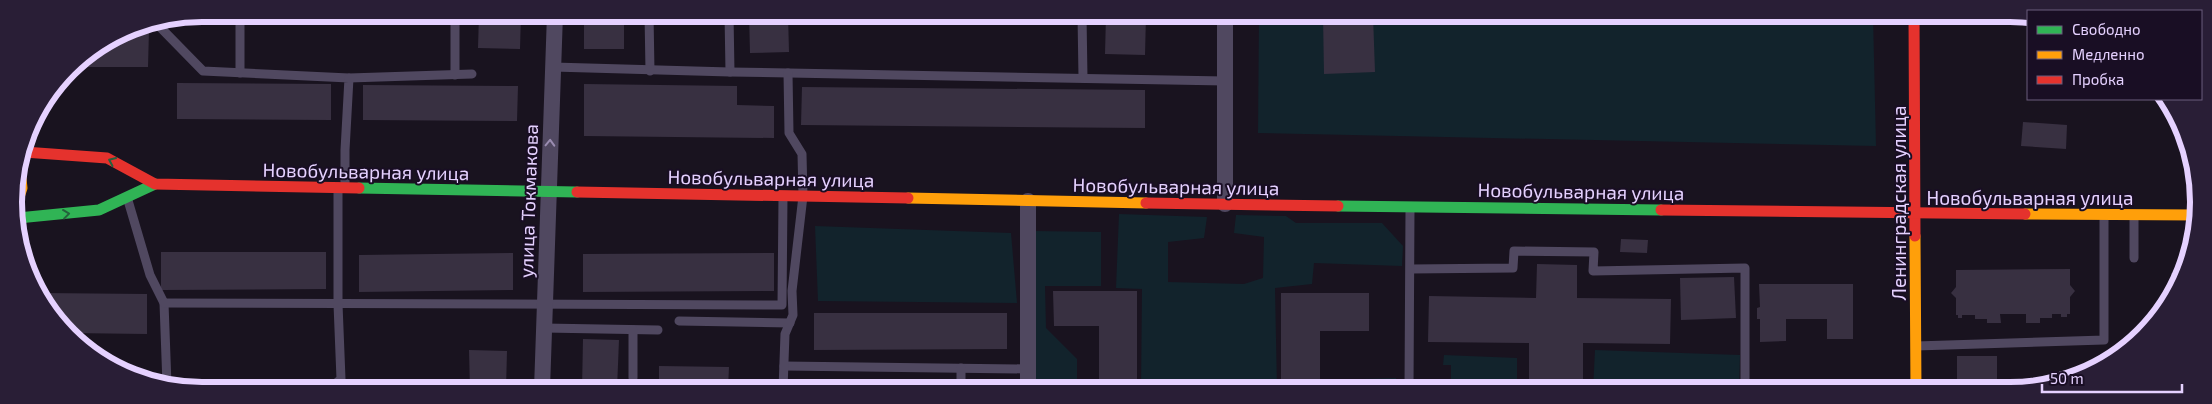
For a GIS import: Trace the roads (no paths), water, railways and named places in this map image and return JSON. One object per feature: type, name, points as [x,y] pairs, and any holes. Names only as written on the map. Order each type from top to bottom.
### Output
[{"type":"street","name":"улица Токмакова","points":[[542,382],[554,22]]},
{"type":"street","points":[[1225,22],[1225,204]]},
{"type":"street","name":"Ленинградская улица","points":[[1914,22],[1916,382]]},
{"type":"street","points":[[30,152],[107,158],[155,184]]},
{"type":"street","points":[[23,217],[99,210],[155,184]]},
{"type":"street","name":"Новобульварная улица","points":[[155,184],[1225,204],[1916,214],[2189,215]]},
{"type":"street","points":[[1028,200],[1028,382]]},
{"type":"lane","points":[[240,22],[240,73]]},
{"type":"lane","points":[[455,22],[455,74]]},
{"type":"lane","points":[[649,22],[650,71]]},
{"type":"lane","points":[[729,22],[730,72]]},
{"type":"lane","points":[[1082,22],[1083,78]]},
{"type":"lane","points":[[161,28],[203,71],[349,78],[472,74]]},
{"type":"lane","points":[[553,67],[650,71],[1224,81]]},
{"type":"lane","points":[[783,382],[785,334],[793,315],[792,291],[803,196],[802,154],[789,133],[788,73]]},
{"type":"lane","points":[[337,382],[341,379],[338,304],[342,188],[349,78]]},
{"type":"lane","points":[[164,303],[782,304],[783,196]]},
{"type":"lane","points":[[127,197],[150,274],[164,303],[167,378]]},
{"type":"lane","points":[[1409,382],[1410,206]]},
{"type":"lane","points":[[1916,346],[2104,340],[2104,215]]},
{"type":"lane","points":[[2134,215],[2134,258]]},
{"type":"lane","points":[[1411,269],[1513,268],[1514,251],[1594,252],[1593,270],[1745,268],[1745,382]]},
{"type":"lane","points":[[679,321],[790,323]]},
{"type":"lane","points":[[544,328],[658,330]]},
{"type":"lane","points":[[633,330],[633,378]]},
{"type":"lane","points":[[784,366],[1028,369]]},
{"type":"lane","points":[[961,368],[961,382]]}]
